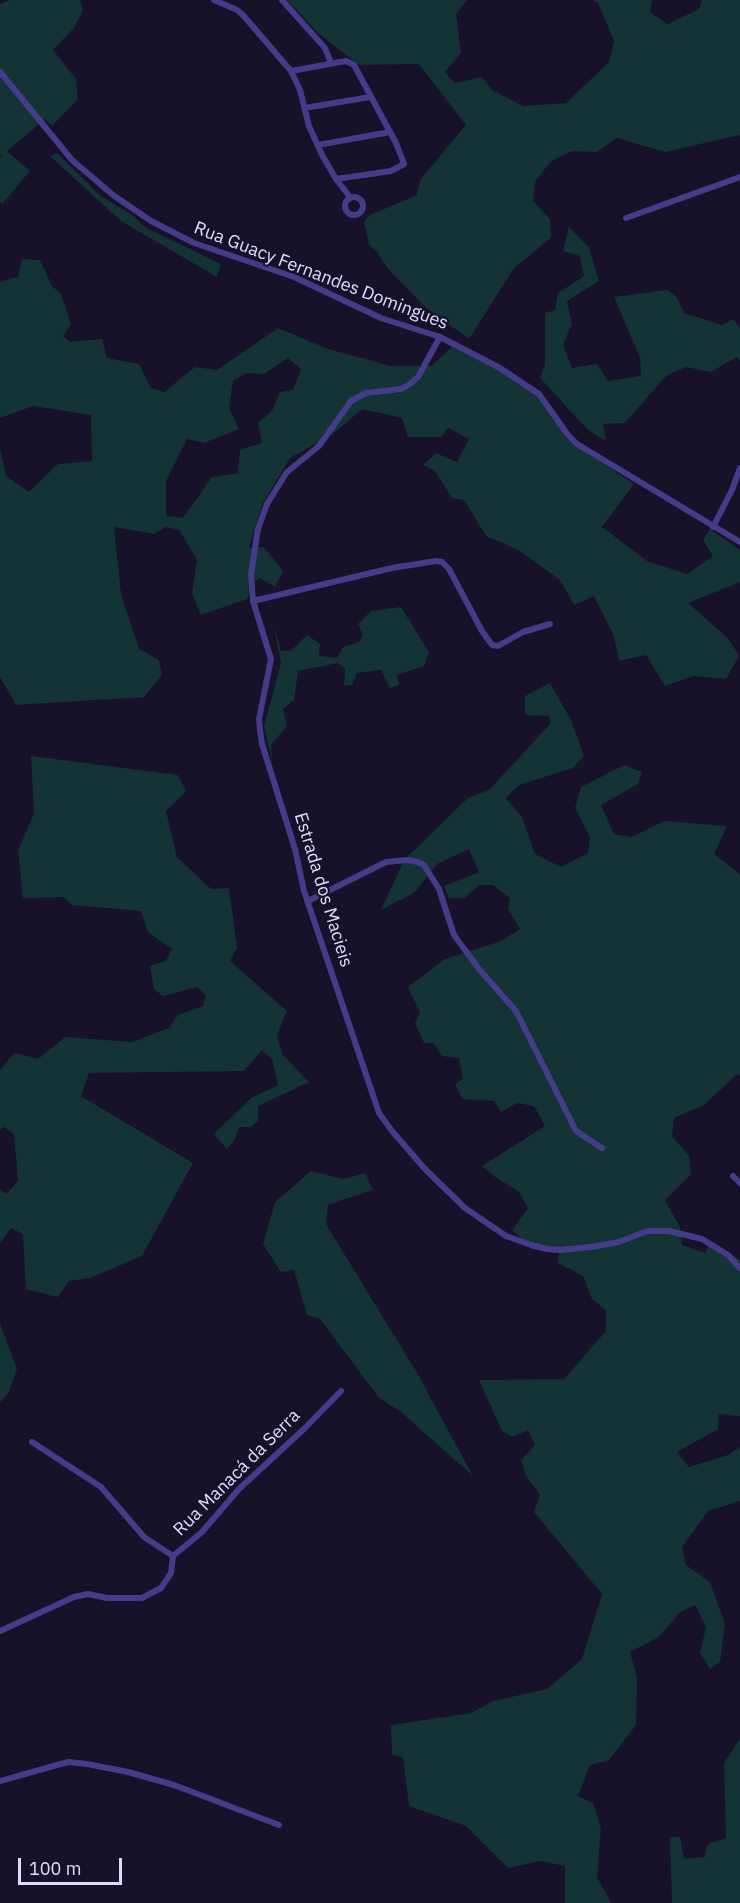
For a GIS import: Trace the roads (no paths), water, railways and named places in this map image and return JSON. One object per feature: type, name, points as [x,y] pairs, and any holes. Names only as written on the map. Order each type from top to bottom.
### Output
[{"type":"street","points":[[214,0],[237,10],[291,71],[300,90],[309,126],[318,146],[336,179],[350,197]]},
{"type":"street","points":[[237,0],[237,10]]},
{"type":"street","points":[[282,0],[325,48],[331,63]]},
{"type":"street","points":[[291,71],[331,63],[351,63],[357,69],[404,164],[387,172],[336,179]]},
{"type":"street","name":"Rua Guacy Fernandes Domingues","points":[[0,72],[72,159],[106,190],[151,221],[194,243],[294,278],[381,318],[440,337],[507,373],[539,394],[577,444],[740,542]]},
{"type":"street","points":[[305,108],[370,97]]},
{"type":"street","points":[[318,146],[390,132]]},
{"type":"street","points":[[626,218],[740,177]]},
{"type":"street","name":"Estrada dos Macieis","points":[[440,337],[418,377],[410,384],[401,389],[366,393],[354,398],[344,408],[319,446],[287,472],[267,504],[258,529],[251,574],[253,601],[271,659],[259,719],[262,744],[308,901],[379,1113],[425,1168],[465,1208],[506,1236],[539,1247],[560,1250],[591,1247],[619,1242],[647,1231],[669,1231],[702,1239],[716,1246],[740,1266]]},
{"type":"street","points":[[713,527],[732,490],[740,468]]},
{"type":"street","points":[[253,601],[422,562],[442,562],[449,569],[492,645],[498,646],[524,632],[550,624]]},
{"type":"street","points":[[308,901],[386,862],[407,860],[424,866],[439,889],[454,935],[479,969],[516,1011],[576,1131],[602,1148]]},
{"type":"street","points":[[734,1176],[740,1183]]},
{"type":"street","name":"Rua Manacá da Serra","points":[[0,1631],[82,1595],[142,1598],[161,1588],[168,1579],[173,1566],[173,1556],[202,1532],[239,1489],[341,1391]]},
{"type":"street","points":[[32,1442],[101,1487],[144,1537],[173,1556]]},
{"type":"street","points":[[0,1781],[69,1762],[87,1764],[128,1772],[174,1785],[279,1825]]}]
